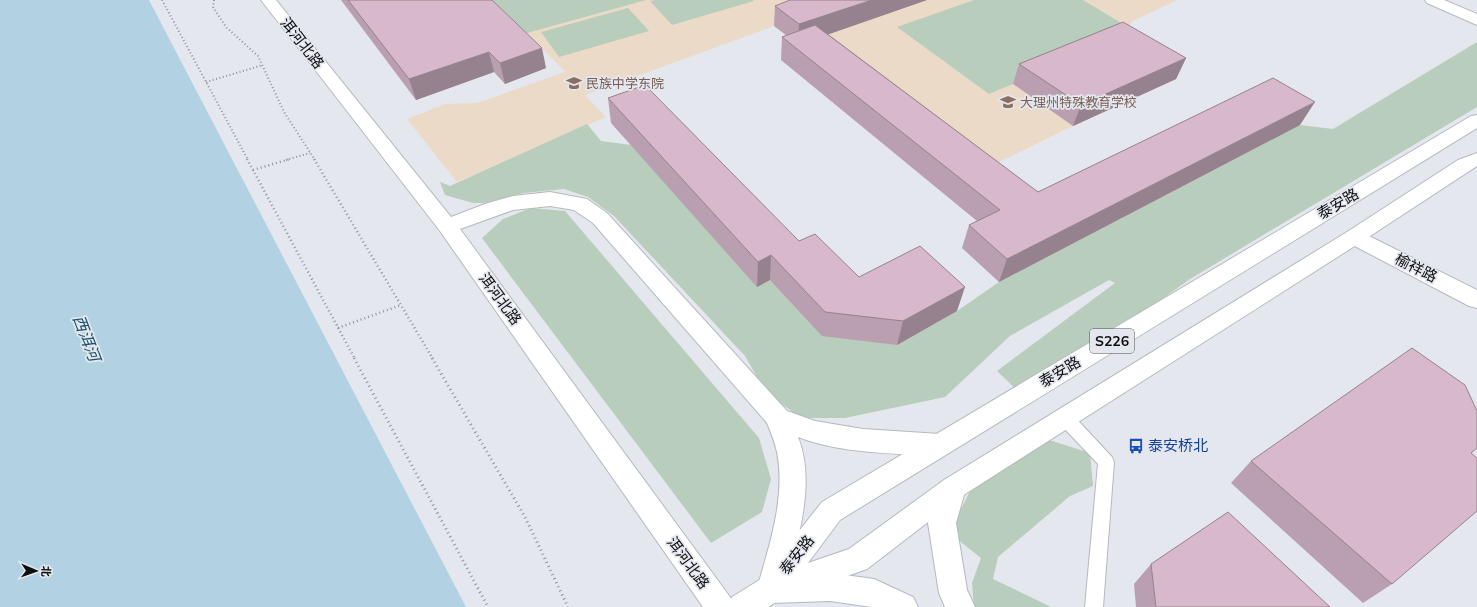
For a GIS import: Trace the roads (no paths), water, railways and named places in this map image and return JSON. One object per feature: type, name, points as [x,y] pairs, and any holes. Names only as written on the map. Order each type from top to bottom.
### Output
[{"type":"street","name":"洱河北路","points":[[268,0],[447,226],[720,607]]},
{"type":"street","points":[[1432,0],[1477,20]]},
{"type":"street","name":"泰安路","points":[[770,589],[831,511],[1477,120]]},
{"type":"street","name":"泰安路","points":[[742,607],[770,589],[857,560],[953,488],[1354,237],[1465,164],[1477,159]]},
{"type":"street","points":[[447,226],[492,209],[513,203],[550,199],[580,204],[600,218],[778,418],[791,457],[793,492],[782,544],[770,589],[830,587],[874,592],[903,607]]},
{"type":"street","name":"榆祥路","points":[[1354,237],[1477,300]]},
{"type":"street","points":[[778,418],[814,432],[864,440],[940,445]]},
{"type":"street","points":[[953,488],[942,523],[953,593],[960,607]]},
{"type":"lane","points":[[1065,418],[1106,462],[1094,607]]},
{"type":"water","name":"西洱河","points":[[0,0],[149,0],[466,607],[0,607]]},
{"type":"place","name":"民族中学东院","points":[[574,83]]},
{"type":"place","name":"大理州特殊教育学校","points":[[1008,102]]},
{"type":"place","name":"泰安桥北","points":[[1136,446]]}]
